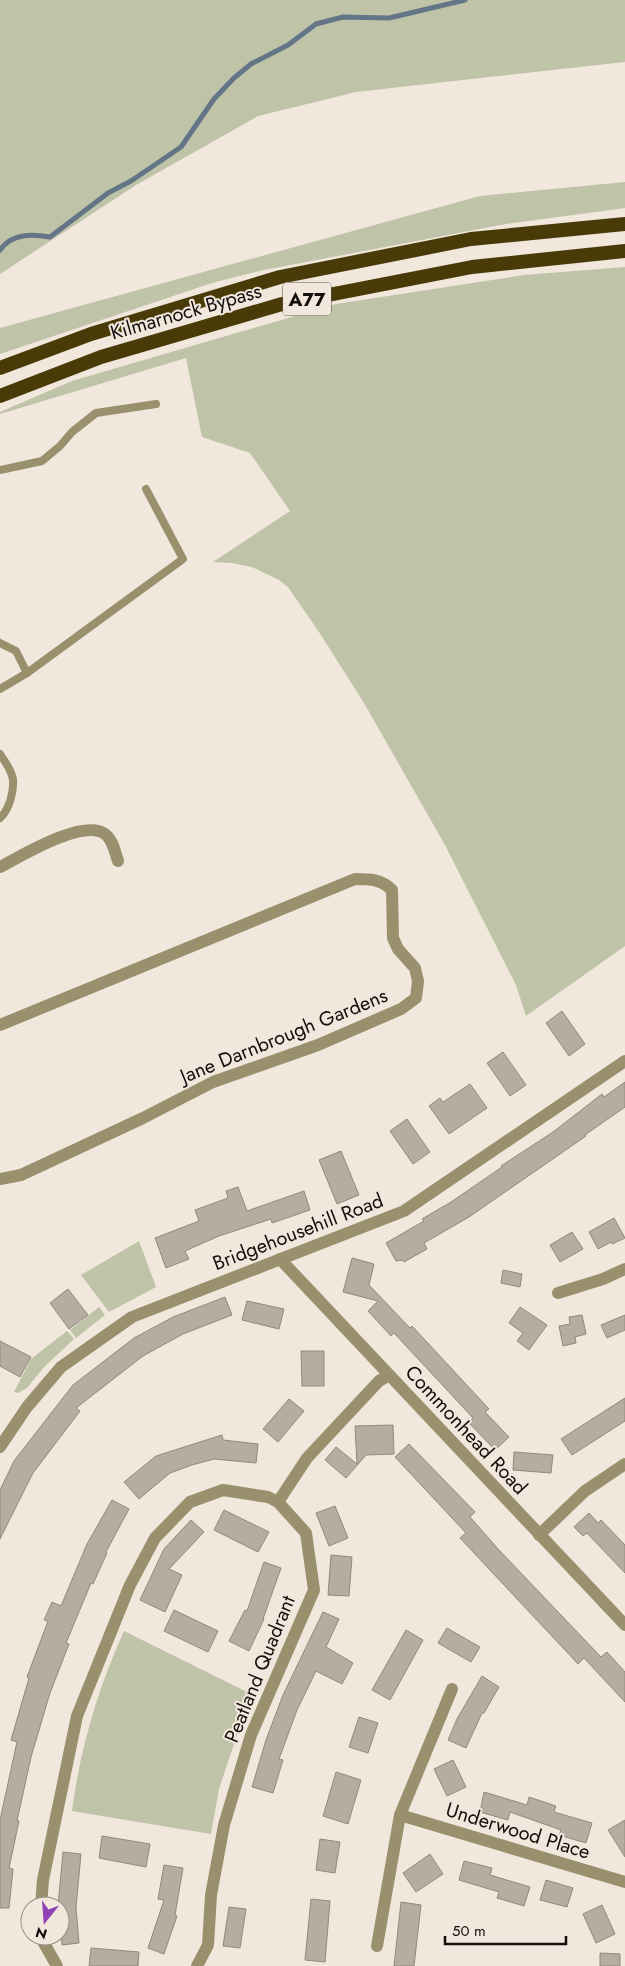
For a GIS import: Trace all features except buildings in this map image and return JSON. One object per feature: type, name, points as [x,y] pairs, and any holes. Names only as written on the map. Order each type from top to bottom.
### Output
[{"type":"highway","name":"Kilmarnock Bypass","points":[[0,368],[91,334],[280,277],[470,239],[625,224]]},
{"type":"highway","name":"Kilmarnock Bypass","points":[[0,396],[101,357],[282,304],[472,267],[625,251]]},
{"type":"street","points":[[0,867],[60,837],[86,829],[103,832],[110,839],[118,861]]},
{"type":"street","name":"Jane Darnbrough Gardens","points":[[0,1025],[354,879],[373,879],[386,884],[392,890],[393,938],[398,949],[415,968],[418,981],[416,998],[401,1009],[318,1045],[214,1082],[22,1175],[0,1179]]},
{"type":"street","name":"Bridgehousehill Road","points":[[0,1447],[26,1407],[61,1367],[132,1317],[404,1211],[625,1061]]},
{"type":"street","name":"Commonhead Road","points":[[280,1259],[625,1625]]},
{"type":"street","points":[[558,1293],[603,1279],[625,1269]]},
{"type":"street","points":[[42,1896],[43,1880],[77,1716],[130,1585],[155,1538],[190,1502],[223,1490],[268,1497],[278,1502],[307,1458],[379,1381],[389,1374]]},
{"type":"street","points":[[539,1535],[585,1492],[625,1464]]},
{"type":"street","name":"Peatland Quadrant","points":[[197,1966],[208,1945],[211,1895],[222,1833],[251,1734],[314,1590],[306,1533],[278,1502]]},
{"type":"street","points":[[377,1946],[400,1815],[452,1689]]},
{"type":"street","name":"Underwood Place","points":[[400,1815],[625,1882]]},
{"type":"street","points":[[46,1946],[57,1966]]},
{"type":"lane","points":[[0,470],[42,461],[60,446],[72,432],[96,413],[156,404]]},
{"type":"lane","points":[[0,689],[27,673],[182,559],[146,489]]},
{"type":"lane","points":[[0,643],[16,652],[27,673]]},
{"type":"lane","points":[[0,754],[13,780],[11,797],[4,815],[0,818]]},
{"type":"green space","points":[[0,0],[625,0],[625,62],[356,92],[258,116],[136,185],[0,274]]},
{"type":"green space","points":[[625,182],[625,208],[506,224],[259,271],[212,283],[0,354],[0,328],[480,196]]},
{"type":"green space","points":[[625,267],[625,946],[526,1016],[516,985],[445,845],[364,703],[288,587],[279,580],[252,567],[213,562],[290,511],[250,453],[202,437],[186,358],[0,414],[0,412],[72,381],[336,304],[524,275]]},
{"type":"green space","points":[[139,1241],[156,1287],[109,1312],[81,1275]]},
{"type":"green space","points":[[99,1307],[105,1315],[76,1338],[70,1330]]},
{"type":"green space","points":[[67,1331],[74,1339],[44,1367],[27,1388],[18,1393],[14,1392],[31,1359]]},
{"type":"green space","points":[[124,1631],[255,1696],[237,1735],[219,1789],[211,1834],[72,1811],[75,1788],[91,1719],[106,1674]]},
{"type":"waterway","points":[[0,250],[10,240],[23,236],[50,237],[108,193],[131,181],[181,147],[214,99],[234,78],[251,64],[288,45],[316,24],[343,17],[389,18],[465,0]]}]
